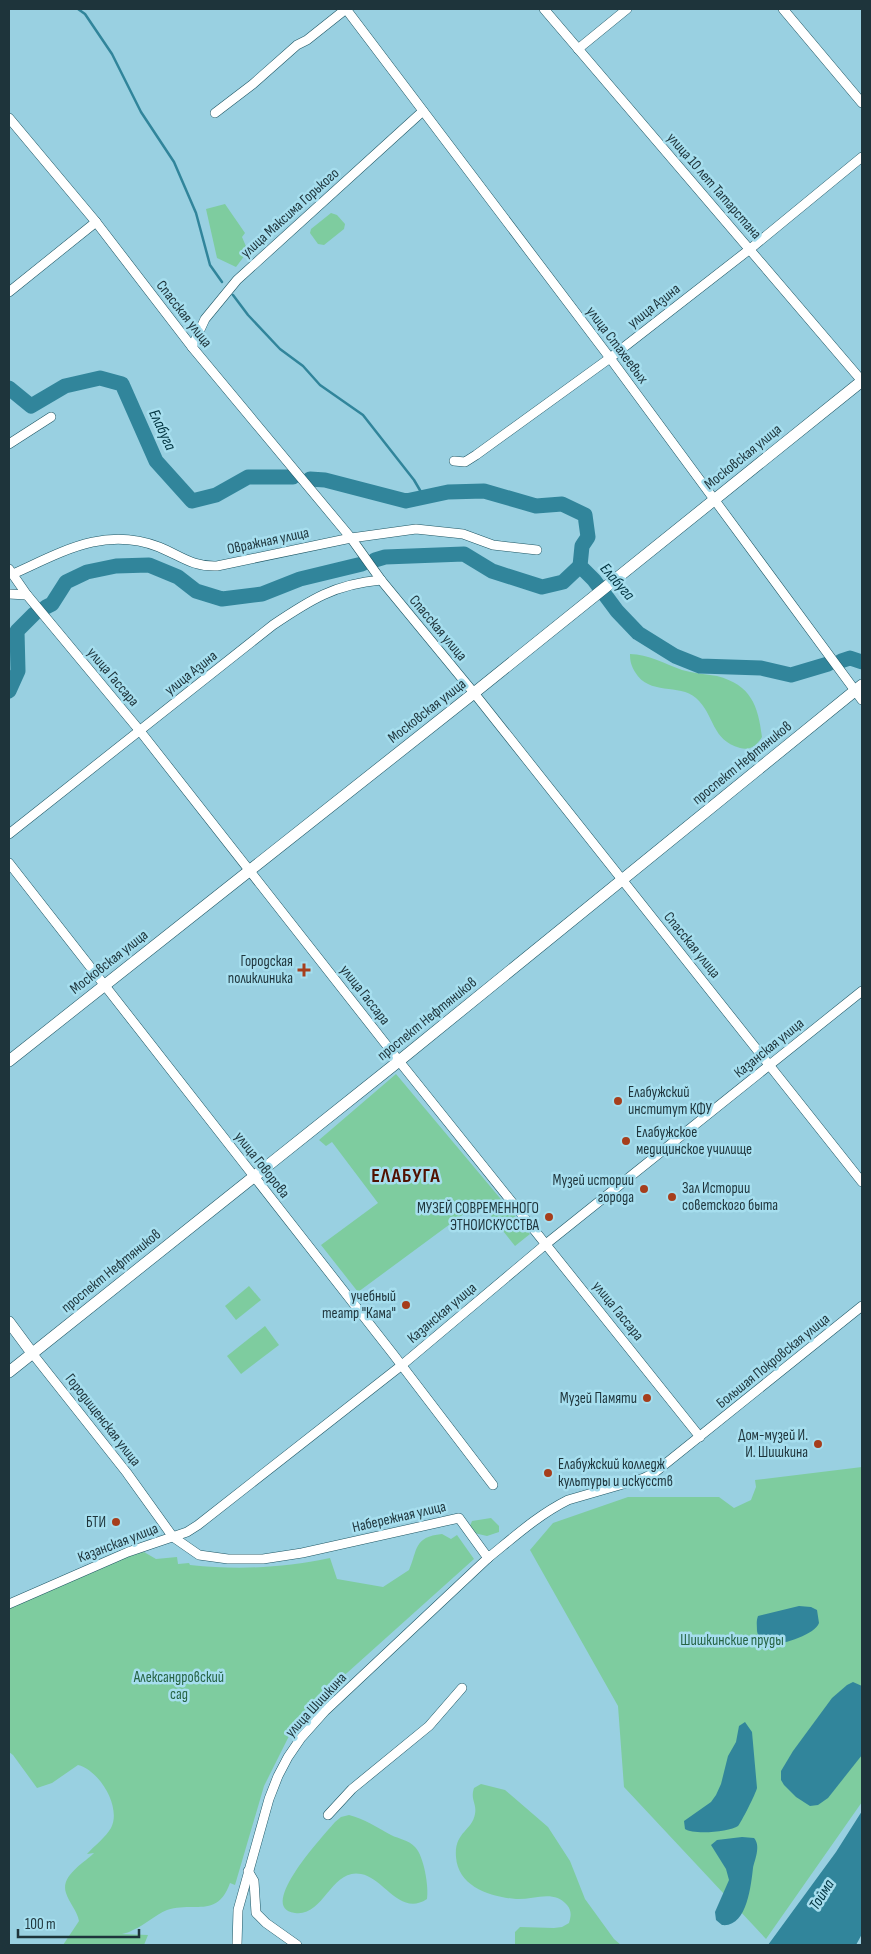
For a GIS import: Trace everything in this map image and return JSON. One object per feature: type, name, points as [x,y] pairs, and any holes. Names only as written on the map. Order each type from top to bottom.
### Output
[{"type":"main road","name":"Московская улица","points":[[9,1061],[474,693],[862,381]]},
{"type":"main road","name":"проспект Нефтяников","points":[[9,1372],[399,1061],[622,879],[860,692]]},
{"type":"main road","name":"Городищенская улица","points":[[9,1322],[32,1353]]},
{"type":"street","name":"улица Стахеевых","points":[[346,9],[422,111],[452,147],[714,500],[860,692]]},
{"type":"street","points":[[215,113],[253,84],[296,45],[307,40],[346,9]]},
{"type":"street","name":"улица 10 лет Татарстана","points":[[544,9],[862,381]]},
{"type":"street","points":[[578,50],[627,9]]},
{"type":"street","points":[[782,9],[862,103]]},
{"type":"street","name":"улица Максима Горького","points":[[192,347],[205,319],[237,280],[422,111]]},
{"type":"street","name":"Спасская улица","points":[[11,124],[96,222],[192,347],[351,538],[381,580],[474,693],[862,1182]]},
{"type":"street","name":"улица Азина","points":[[454,461],[464,462],[476,455],[610,358],[750,249],[862,157]]},
{"type":"street","points":[[9,292],[96,222]]},
{"type":"street","points":[[9,444],[51,417]]},
{"type":"street","name":"Овражная улица","points":[[11,571],[74,547],[109,538],[144,542],[198,565],[207,566],[351,538],[416,529],[463,534],[493,546],[537,550]]},
{"type":"street","name":"улица Гассара","points":[[11,571],[27,595],[140,731],[399,1061],[700,1437]]},
{"type":"street","name":"улица Азина","points":[[9,834],[273,625],[306,602],[358,582],[381,580]]},
{"type":"street","points":[[9,594],[27,595]]},
{"type":"street","name":"улица Говорова","points":[[9,863],[402,1365],[493,1485]]},
{"type":"street","name":"Казанская улица","points":[[9,1604],[128,1552],[187,1532],[198,1525],[402,1365],[546,1244],[862,991]]},
{"type":"street","name":"Большая Покровская улица","points":[[700,1437],[862,1306]]},
{"type":"street","name":"Городищенская улица","points":[[32,1353],[127,1473],[173,1537]]},
{"type":"street","points":[[488,1558],[536,1519],[557,1505],[568,1500],[644,1478],[654,1473],[700,1437]]},
{"type":"street","name":"Набережная улица","points":[[173,1537],[191,1550],[208,1557],[263,1559],[302,1553],[459,1518],[488,1558]]},
{"type":"street","name":"улица Шишкина","points":[[237,1945],[238,1910],[248,1871],[278,1776],[288,1756],[325,1711],[488,1558]]},
{"type":"street","points":[[328,1815],[352,1789],[429,1726],[462,1688]]},
{"type":"street","points":[[248,1871],[254,1881],[256,1913],[266,1923],[297,1945]]},
{"type":"green space","points":[[225,204],[245,233],[242,237],[248,251],[236,267],[217,258],[206,209]]},
{"type":"green space","points":[[331,213],[337,215],[345,224],[344,229],[324,245],[318,244],[310,233],[311,229]]},
{"type":"green space","points":[[630,654],[650,657],[682,670],[717,676],[738,685],[751,698],[755,706],[762,737],[756,745],[747,749],[731,744],[718,733],[707,712],[696,698],[681,691],[656,687],[641,679],[635,672]]},
{"type":"green space","points":[[396,1074],[530,1234],[515,1246],[480,1202],[358,1292],[321,1245],[378,1203],[332,1142],[326,1146],[319,1140]]},
{"type":"green space","points":[[249,1286],[261,1300],[236,1320],[225,1306]]},
{"type":"green space","points":[[265,1326],[279,1345],[241,1374],[227,1356]]},
{"type":"green space","name":"Шишкинские пруды","points":[[862,1467],[862,1802],[766,1939],[624,1787],[618,1706],[530,1550],[553,1523],[628,1497],[719,1497],[734,1508],[751,1500],[756,1487],[755,1480]]},
{"type":"green space","points":[[491,1518],[499,1526],[499,1532],[487,1536],[474,1533],[470,1526],[472,1521]]},
{"type":"green space","name":"Александровский сад","points":[[442,1534],[451,1539],[457,1535],[474,1559],[338,1681],[291,1732],[264,1786],[235,1885],[230,1883],[225,1894],[211,1905],[167,1910],[137,1928],[122,1934],[148,1935],[144,1945],[63,1945],[79,1921],[77,1913],[66,1893],[66,1881],[74,1870],[94,1853],[87,1854],[111,1828],[114,1819],[113,1810],[111,1800],[101,1782],[86,1768],[78,1765],[52,1783],[37,1788],[9,1752],[9,1606],[132,1554],[144,1552],[156,1559],[177,1557],[178,1564],[189,1563],[190,1565],[226,1567],[277,1566],[330,1558],[337,1579],[383,1587],[409,1570],[421,1541]]},
{"type":"green space","points":[[481,1784],[505,1790],[548,1827],[570,1861],[585,1899],[614,1939],[621,1945],[515,1945],[515,1932],[520,1927],[562,1927],[569,1923],[570,1911],[569,1907],[562,1900],[556,1897],[543,1896],[516,1899],[496,1896],[477,1888],[463,1876],[458,1867],[456,1849],[460,1837],[473,1820],[475,1807],[473,1792],[474,1788]]},
{"type":"green space","points":[[349,1815],[365,1821],[415,1847],[421,1857],[425,1872],[427,1899],[417,1903],[409,1903],[392,1895],[369,1877],[361,1874],[351,1874],[342,1878],[313,1908],[305,1912],[295,1913],[285,1908],[283,1898],[288,1885],[308,1854],[335,1822],[341,1817]]},
{"type":"water","points":[[799,1606],[811,1607],[817,1610],[819,1623],[811,1632],[778,1644],[766,1644],[763,1642],[757,1631],[758,1616]]},
{"type":"water","points":[[853,1682],[862,1686],[862,1755],[828,1798],[818,1805],[810,1806],[796,1797],[784,1785],[781,1780],[781,1771],[793,1751],[832,1698]]},
{"type":"water","points":[[745,1722],[752,1732],[757,1788],[742,1820],[734,1828],[720,1831],[696,1832],[685,1829],[684,1821],[711,1802],[716,1795],[721,1784],[728,1756],[736,1742],[739,1726]]},
{"type":"water","name":"Тойма","points":[[862,1811],[862,1934],[856,1945],[768,1945],[836,1852]]},
{"type":"water","points":[[742,1837],[754,1838],[757,1845],[749,1894],[742,1913],[737,1920],[730,1924],[722,1925],[716,1920],[715,1912],[729,1880],[726,1869],[711,1845],[717,1840]]},
{"type":"waterway","points":[[78,9],[85,14],[112,54],[141,112],[174,162],[196,213],[210,265],[222,282]]},
{"type":"waterway","points":[[233,295],[248,315],[280,349],[303,366],[320,385],[363,415],[414,480],[424,497]]},
{"type":"waterway","name":"Елабуга","points":[[9,388],[31,406],[65,386],[100,378],[122,384],[156,461],[192,501],[216,495],[248,477],[293,477]]},
{"type":"waterway","name":"Елабуга","points":[[310,479],[325,480],[406,501],[448,492],[484,491],[536,506],[562,504],[585,515],[588,537],[582,546],[580,566],[638,633],[675,656],[700,666],[761,668],[791,675],[828,664]]},
{"type":"waterway","points":[[375,560],[385,557],[464,554],[492,571],[542,587],[563,582],[580,566]]},
{"type":"waterway","name":"Елабуга","points":[[46,607],[52,604],[66,582],[87,572],[116,566],[149,565],[178,577],[196,591],[222,599],[262,594],[300,579],[362,564]]},
{"type":"waterway","points":[[9,691],[18,671],[17,631],[34,614]]},
{"type":"waterway","name":"Елабуга","points":[[841,661],[850,658],[862,662]]},
{"type":"place","name":"Городская поликлиника","points":[[304,970]]},
{"type":"place","name":"Елабужский институт КФУ","points":[[618,1101]]},
{"type":"place","name":"Елабужское медицинское училище","points":[[626,1141]]},
{"type":"place","name":"Музей истории города","points":[[644,1189]]},
{"type":"place","name":"Зал Истории советского быта","points":[[672,1197]]},
{"type":"place","name":"МУЗЕЙ СОВРЕМЕННОГО ЭТНОИСКУССТВА","points":[[549,1217]]},
{"type":"place","name":"учебный театр \"Кама\"","points":[[406,1305]]},
{"type":"place","name":"Музей Памяти","points":[[647,1398]]},
{"type":"place","name":"Дом-музей И. И. Шишкина","points":[[818,1444]]},
{"type":"place","name":"Елабужский колледж культуры и искусств","points":[[548,1473]]},
{"type":"place","name":"БТИ","points":[[116,1522]]},
{"type":"district","name":"ЕЛАБУГА","points":[[406,1176]]}]
